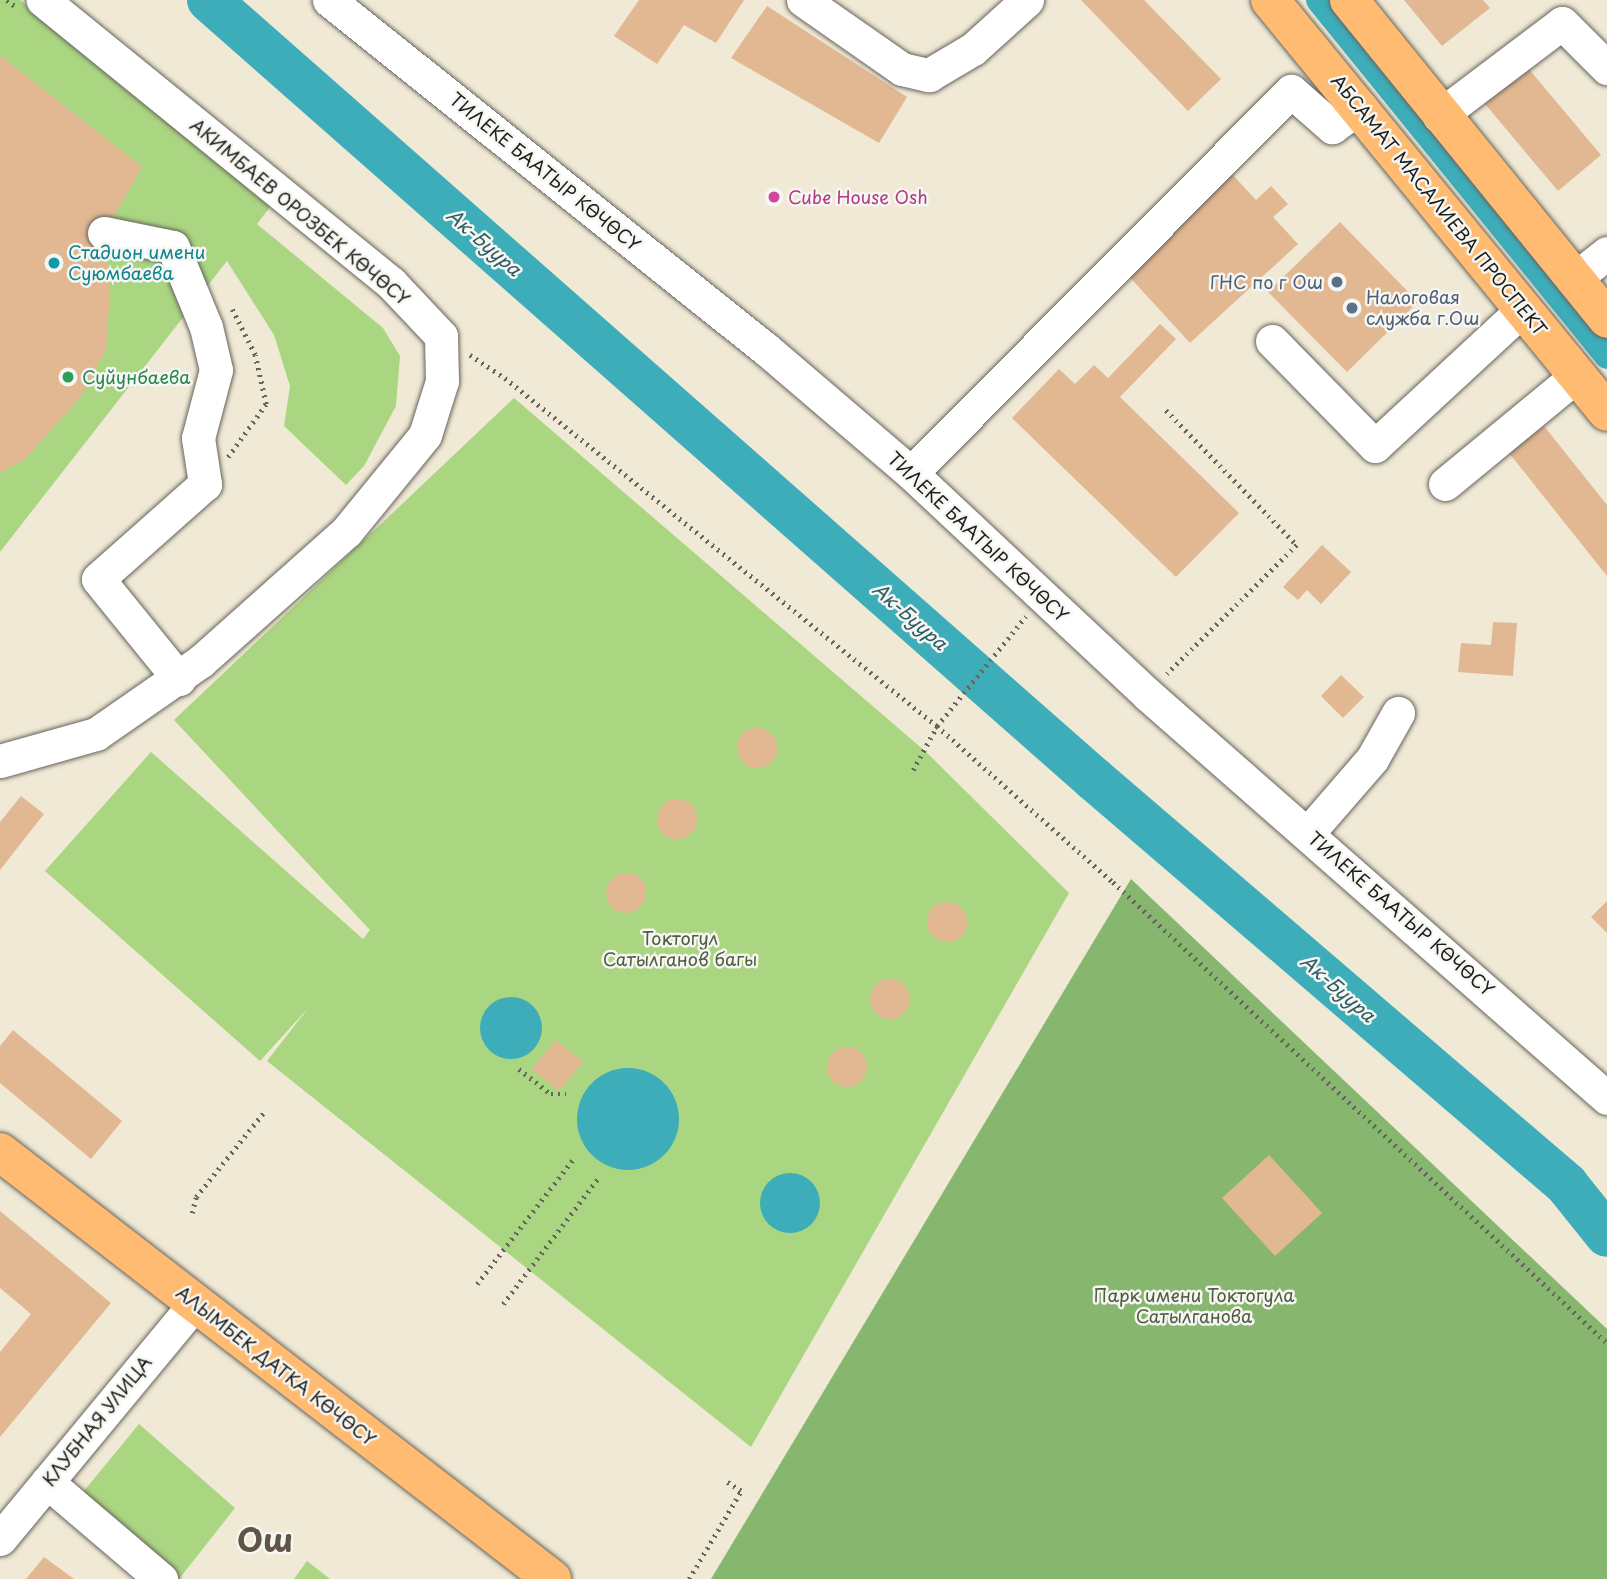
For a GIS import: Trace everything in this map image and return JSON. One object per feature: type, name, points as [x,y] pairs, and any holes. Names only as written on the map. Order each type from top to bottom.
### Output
[{"type":"main road","name":"АБСАМАТ МАСАЛИЕВА ПРОСПЕКТ","points":[[1270,0],[1361,107],[1607,412]]},
{"type":"main road","points":[[1349,0],[1439,116],[1607,319]]},
{"type":"main road","name":"АЛЫМБЕК ДАТКА КӨЧӨСҮ","points":[[0,1152],[544,1576]]},
{"type":"street","name":"АКИМБАЕВ ОРОЗБЕК КӨЧӨСҮ","points":[[43,0],[391,283],[441,336]]},
{"type":"street","name":"ТИЛЕКЕ БААТЫР КӨЧӨСҮ","points":[[329,0],[767,350],[911,474],[1147,694],[1607,1098]]},
{"type":"street","points":[[803,0],[902,69],[929,75],[973,49],[1027,0]]},
{"type":"street","points":[[1439,116],[1562,23],[1607,68]]},
{"type":"street","points":[[911,474],[1291,91],[1332,127],[1361,107]]},
{"type":"street","points":[[104,233],[173,247],[206,327],[216,370],[198,438],[205,484],[98,579],[179,679]]},
{"type":"street","points":[[1574,279],[1607,253]]},
{"type":"street","points":[[1272,341],[1375,446],[1524,308]]},
{"type":"street","points":[[0,761],[96,734],[179,679],[346,532],[425,435],[442,381],[441,336]]},
{"type":"street","points":[[1445,484],[1577,375]]},
{"type":"street","points":[[1308,833],[1372,759],[1398,713]]},
{"type":"street","name":"КЛУБНАЯ УЛИЦА","points":[[0,1539],[195,1303]]},
{"type":"street","points":[[47,1482],[161,1579]]},
{"type":"path","points":[[441,336],[505,378],[937,726],[1113,882],[1607,1343]]},
{"type":"path","points":[[1147,694],[1297,545],[1166,410]]},
{"type":"path","points":[[913,770],[937,726],[1042,596]]},
{"type":"path","points":[[519,1069],[551,1094],[566,1094]]},
{"type":"path","points":[[192,1213],[196,1197],[264,1112]]},
{"type":"path","points":[[477,1284],[573,1158]]},
{"type":"path","points":[[503,1304],[599,1177]]},
{"type":"path","points":[[689,1579],[741,1491],[727,1482]]},
{"type":"green space","name":"Суйунбаева","points":[[0,0],[20,0],[274,202],[257,224],[383,328],[400,356],[396,406],[364,466],[346,485],[284,426],[290,386],[274,335],[227,261],[0,552]]},
{"type":"green space","name":"Токтогул Сатылганов багы","points":[[514,398],[925,751],[1069,893],[751,1447],[267,1061],[309,1007],[260,1061],[45,871],[151,752],[363,939],[370,930],[174,720]]},
{"type":"green space","name":"Парк имени Токтогула Сатылганова","points":[[1131,879],[1607,1329],[1607,1579],[711,1579]]},
{"type":"green space","points":[[139,1424],[235,1508],[179,1579],[167,1579],[74,1503]]},
{"type":"green space","points":[[307,1561],[330,1579],[294,1579]]},
{"type":"water","points":[[511,997],[523,999],[533,1006],[540,1016],[540,1040],[533,1050],[523,1057],[511,1059],[499,1057],[489,1050],[482,1040],[480,1028],[482,1016],[489,1006],[499,999]]},
{"type":"water","points":[[628,1068],[647,1072],[664,1083],[675,1100],[679,1119],[675,1138],[664,1155],[647,1166],[628,1170],[609,1166],[592,1155],[581,1138],[577,1119],[581,1100],[592,1083],[609,1072]]},
{"type":"water","points":[[784,1173],[796,1173],[815,1186],[820,1203],[818,1215],[807,1228],[796,1233],[784,1233],[765,1220],[760,1209],[760,1197],[773,1178]]},
{"type":"building","points":[[639,0],[744,0],[716,43],[684,25],[657,64],[614,36]]},
{"type":"building","points":[[1081,0],[1144,0],[1221,79],[1188,111]]},
{"type":"building","points":[[1404,0],[1483,0],[1490,8],[1442,46]]},
{"type":"building","points":[[767,6],[907,97],[879,143],[731,58]]},
{"type":"building","name":"Стадион имени Суюмбаева","points":[[0,55],[142,167],[104,233],[110,293],[106,349],[80,398],[25,459],[0,473]]},
{"type":"building","points":[[1523,62],[1601,155],[1558,191],[1480,98]]},
{"type":"building","points":[[1232,174],[1256,200],[1271,186],[1288,204],[1273,217],[1298,244],[1190,343],[1125,272]]},
{"type":"building","points":[[1340,222],[1418,302],[1347,372],[1268,292]]},
{"type":"building","points":[[1160,324],[1176,339],[1120,397],[1239,513],[1176,577],[1012,418],[1059,369],[1075,384],[1094,365],[1108,378]]},
{"type":"building","points":[[1544,426],[1607,505],[1607,576],[1509,453]]},
{"type":"building","points":[[1322,545],[1351,572],[1321,604],[1307,590],[1298,600],[1283,587]]},
{"type":"building","points":[[1493,622],[1517,623],[1513,676],[1458,672],[1461,643],[1491,645]]},
{"type":"building","points":[[1341,675],[1364,697],[1343,718],[1321,696]]},
{"type":"building","points":[[757,728],[771,734],[777,748],[771,762],[757,768],[743,762],[737,748],[743,734]]},
{"type":"building","points":[[21,796],[44,814],[0,870],[0,822]]},
{"type":"building","points":[[677,799],[691,805],[697,819],[691,833],[677,839],[663,833],[657,819],[663,805]]},
{"type":"building","points":[[626,873],[640,879],[646,893],[640,907],[626,913],[612,907],[606,893],[612,879]]},
{"type":"building","points":[[1607,901],[1607,933],[1591,917]]},
{"type":"building","points":[[947,902],[961,908],[967,922],[961,936],[947,942],[933,936],[927,922],[933,908]]},
{"type":"building","points":[[890,979],[904,985],[910,999],[904,1013],[890,1019],[876,1013],[870,999],[876,985]]},
{"type":"building","points":[[13,1030],[122,1121],[91,1159],[0,1083],[0,1046]]},
{"type":"building","points":[[556,1040],[583,1062],[559,1091],[531,1069]]},
{"type":"building","points":[[847,1047],[861,1053],[867,1067],[861,1081],[847,1087],[833,1081],[827,1067],[833,1053]]},
{"type":"building","points":[[1269,1155],[1322,1213],[1275,1256],[1222,1198]]},
{"type":"building","points":[[0,1211],[111,1303],[0,1437],[0,1352],[31,1314],[0,1288]]},
{"type":"building","points":[[44,1557],[74,1579],[26,1579]]},
{"type":"waterway","name":"Ак-Буура","points":[[209,0],[1095,780],[1566,1184],[1607,1235]]},
{"type":"waterway","points":[[1319,0],[1607,356]]},
{"type":"place","name":"Cube House Osh","points":[[774,197]]},
{"type":"place","name":"Стадион имени Суюмбаева","points":[[54,263]]},
{"type":"place","name":"ГНС по г Ош","points":[[1337,282]]},
{"type":"place","name":"Налоговая служба г.Ош","points":[[1352,308]]},
{"type":"place","name":"Суйунбаева","points":[[68,377]]},
{"type":"district","name":"Ош","points":[[265,1539]]}]
